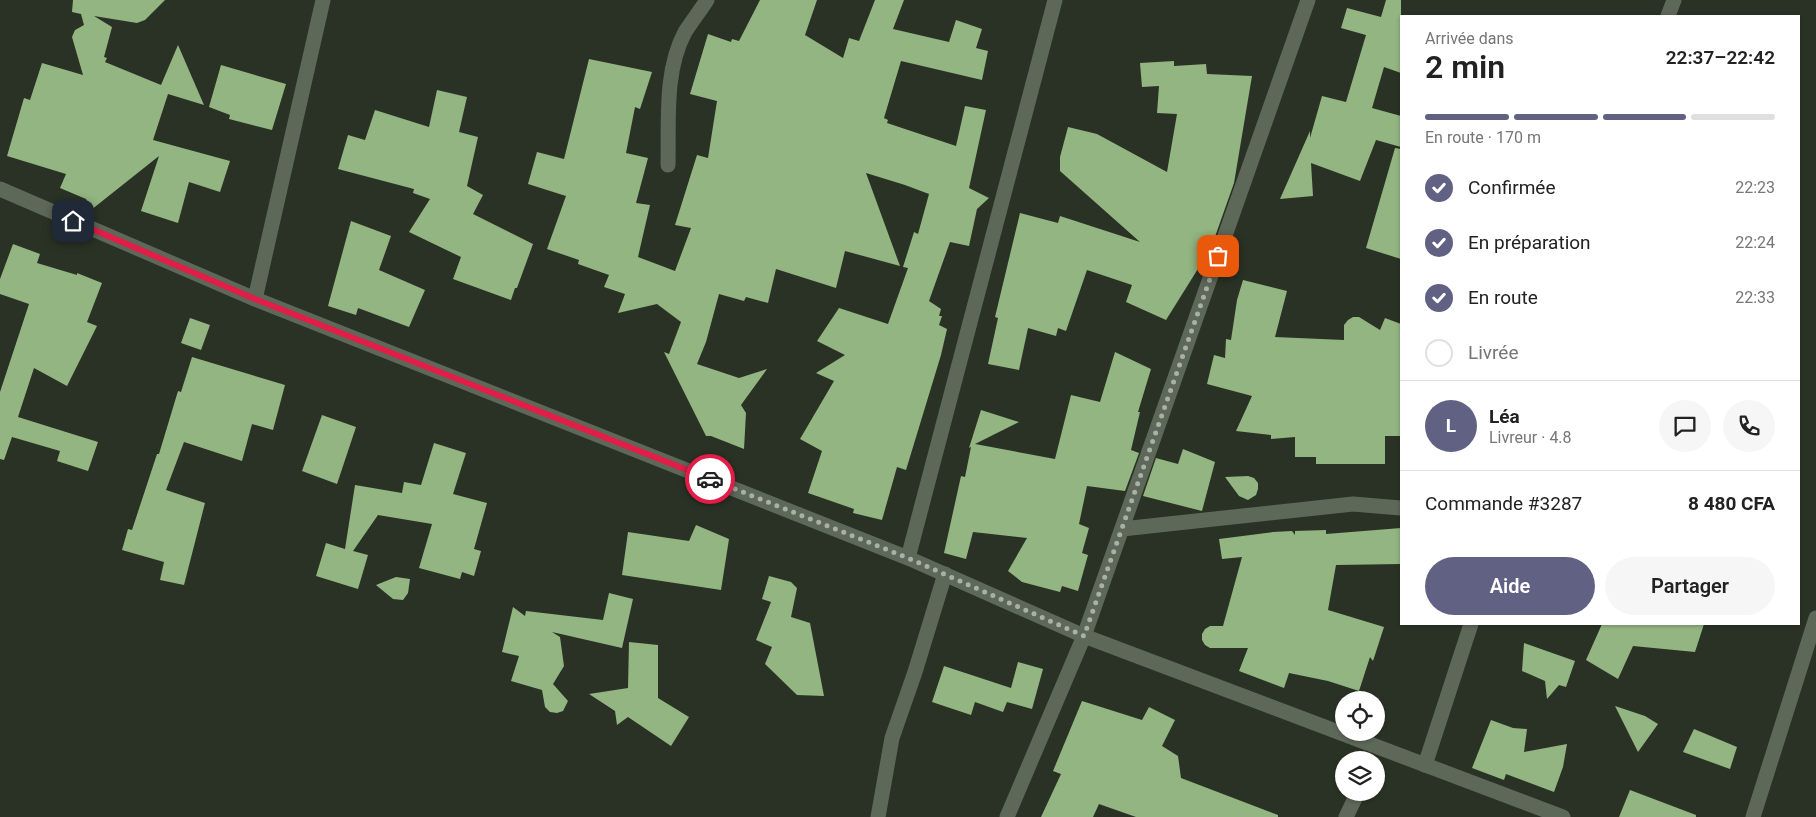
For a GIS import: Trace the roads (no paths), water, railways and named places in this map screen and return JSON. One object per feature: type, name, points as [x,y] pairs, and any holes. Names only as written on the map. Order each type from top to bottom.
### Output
[{"type":"street","points":[[255,299],[323,0]]},
{"type":"street","points":[[668,165],[670,92],[673,64],[685,33],[707,0]]},
{"type":"street","points":[[908,558],[1055,0]]},
{"type":"street","points":[[1007,817],[1084,636],[1308,0]]},
{"type":"street","points":[[1668,15],[1674,0]]},
{"type":"street","points":[[0,189],[255,299],[908,558],[1084,636],[1369,751]]},
{"type":"street","points":[[1122,530],[1353,504],[1400,508]]},
{"type":"street","points":[[878,817],[892,738],[915,672],[945,574]]},
{"type":"street","points":[[1753,817],[1816,618]]},
{"type":"street","points":[[1425,765],[1471,625]]},
{"type":"street","points":[[1385,756],[1425,765],[1563,817]]},
{"type":"street","points":[[1346,817],[1354,801]]}]
